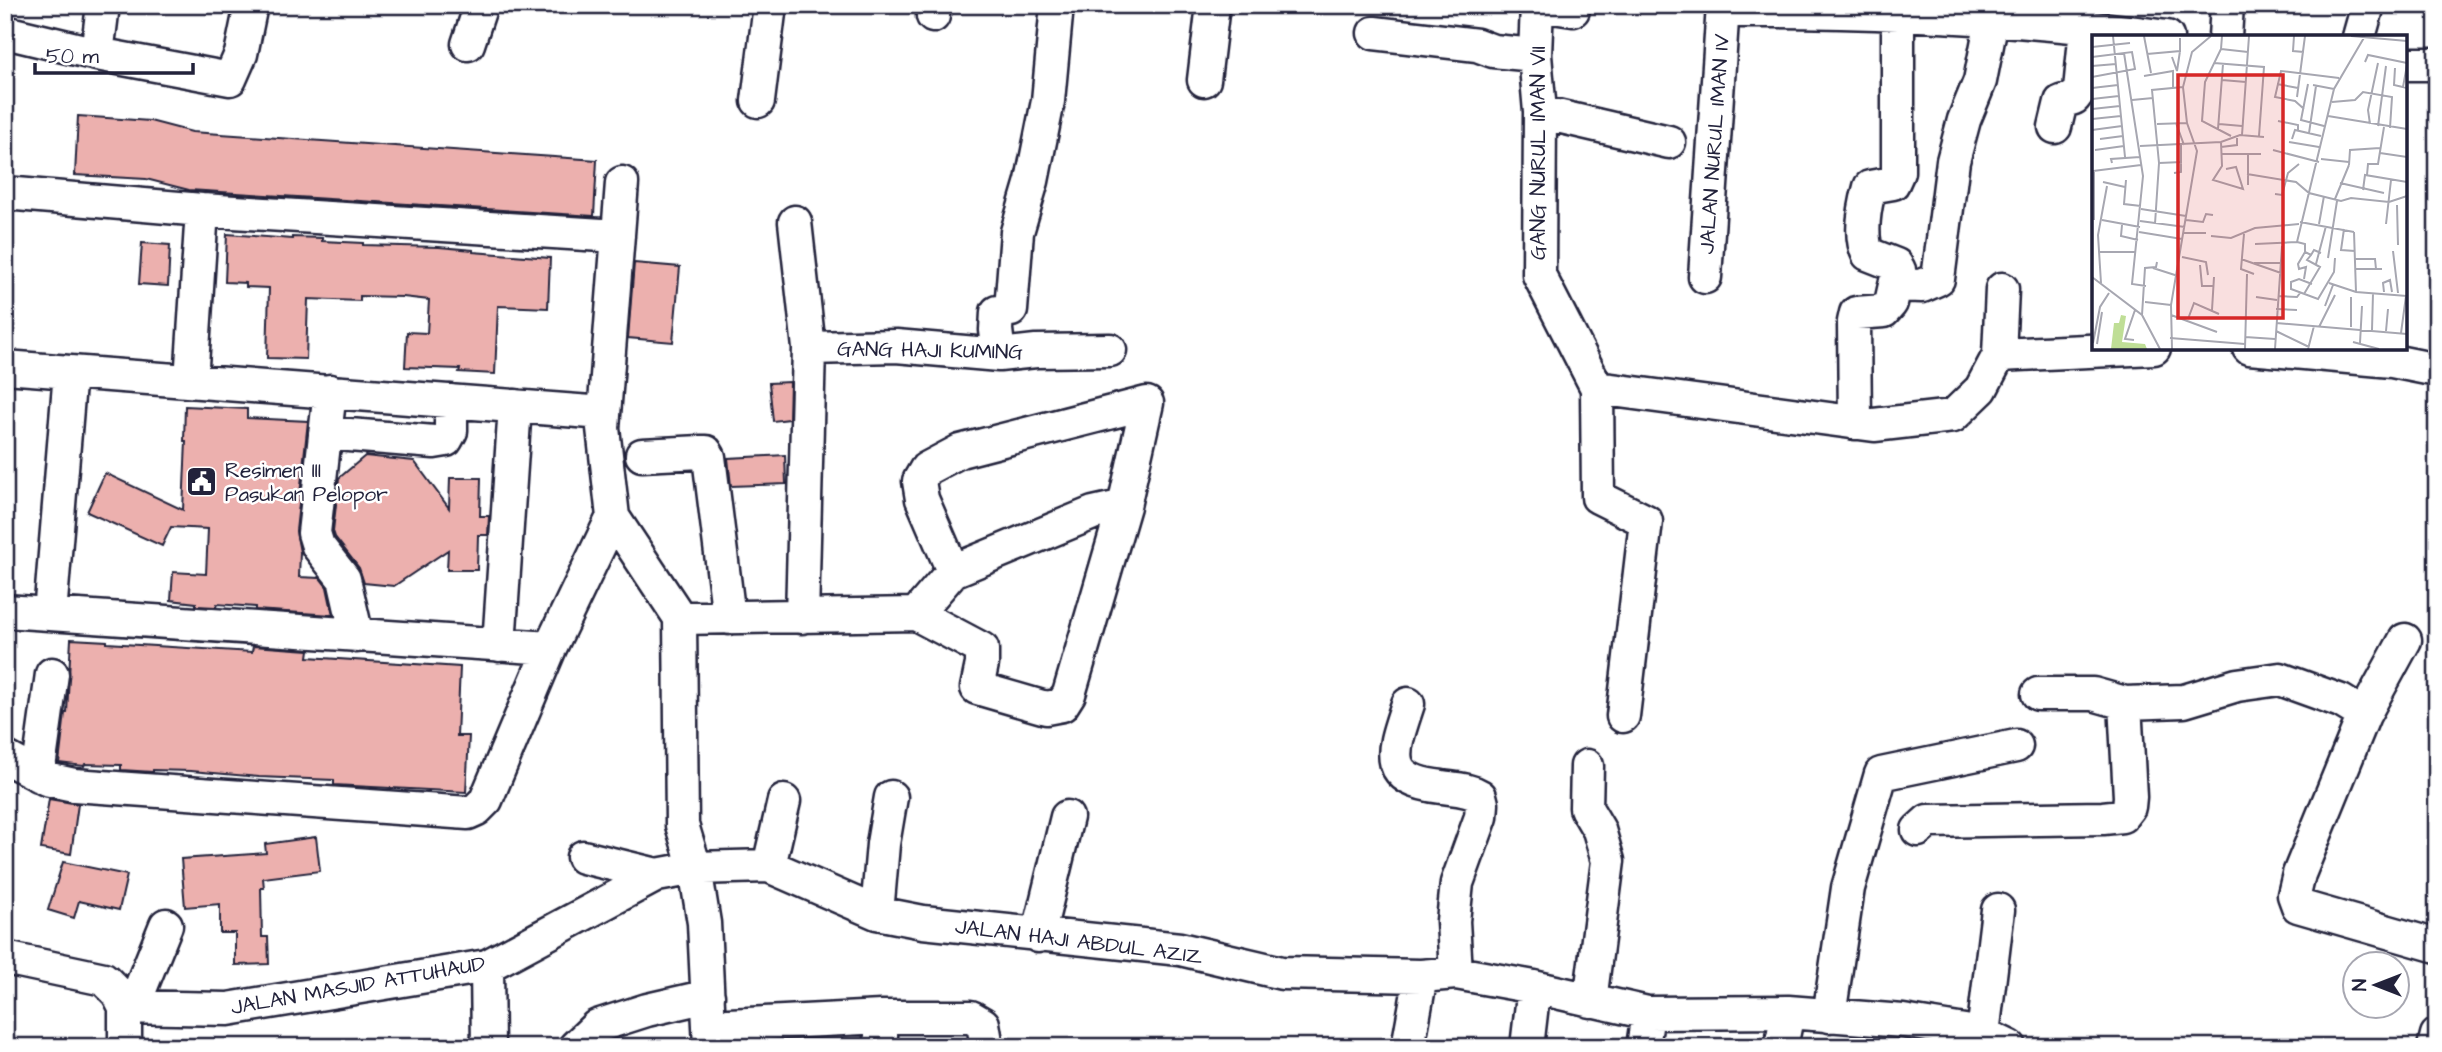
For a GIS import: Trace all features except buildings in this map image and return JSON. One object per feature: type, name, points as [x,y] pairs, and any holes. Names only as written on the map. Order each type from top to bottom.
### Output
[{"type":"street","points":[[97,54],[103,5]]},
{"type":"street","points":[[5,32],[97,54],[230,79],[241,54],[251,5]]},
{"type":"street","points":[[468,44],[481,5]]},
{"type":"street","points":[[758,102],[770,5]]},
{"type":"street","points":[[1204,80],[1213,5]]},
{"type":"street","points":[[1538,5],[1573,10],[1573,5]]},
{"type":"street","name":"GANG NURUL IMAN VII","points":[[1538,5],[1535,55],[1539,112],[1539,275],[1597,388],[1598,497],[1646,521],[1623,716]]},
{"type":"street","points":[[2225,35],[2227,5]]},
{"type":"street","points":[[2360,35],[2368,5]]},
{"type":"street","points":[[999,355],[997,312],[1011,310],[1017,232],[1032,181],[1048,101],[1049,8]]},
{"type":"street","points":[[1723,8],[1898,13],[1956,11],[2151,35]]},
{"type":"street","name":"JALAN NURUL IMAN IV","points":[[1705,276],[1723,8]]},
{"type":"street","points":[[1855,423],[1853,322],[1856,313],[1884,310],[1891,303],[1899,270],[1895,265],[1867,254],[1864,236],[1866,202],[1870,187],[1893,183],[1898,172],[1898,13]]},
{"type":"street","points":[[1895,285],[1922,286],[1937,279],[1953,161],[2000,15]]},
{"type":"street","points":[[2055,127],[2061,102],[2074,98],[2080,90],[2086,27]]},
{"type":"street","points":[[1374,33],[1535,55]]},
{"type":"street","points":[[2407,64],[2437,64]]},
{"type":"street","points":[[1539,112],[1669,142]]},
{"type":"street","points":[[622,183],[603,428],[613,517],[680,618],[682,825],[695,868],[704,923],[709,1023]]},
{"type":"street","points":[[5,193],[202,210],[618,236]]},
{"type":"street","points":[[191,381],[202,210]]},
{"type":"street","points":[[795,222],[809,348]]},
{"type":"street","points":[[1597,388],[1874,425],[1952,416],[1981,389],[1999,355],[2002,289]]},
{"type":"street","name":"GANG HAJI KUMING","points":[[802,617],[809,348],[896,346],[999,355],[1036,351],[1110,350]]},
{"type":"street","points":[[1999,355],[2110,350]]},
{"type":"street","points":[[2271,350],[2392,361],[2437,370]]},
{"type":"street","points":[[5,367],[604,413]]},
{"type":"street","points":[[51,614],[70,372]]},
{"type":"street","points":[[330,391],[314,533],[318,546],[344,579],[357,636]]},
{"type":"street","points":[[325,433],[434,442],[446,440],[451,431],[451,401]]},
{"type":"street","points":[[680,618],[916,614],[982,649],[977,688],[1046,708],[1062,705],[1069,694],[1124,506],[1147,403],[960,451],[926,469],[919,481],[922,499],[953,571]]},
{"type":"street","points":[[499,645],[515,406]]},
{"type":"street","points":[[642,456],[706,452],[709,457],[729,618]]},
{"type":"street","points":[[916,614],[953,571],[1093,513],[1124,506]]},
{"type":"street","points":[[5,757],[38,775],[74,785],[468,813],[486,800],[550,648],[613,517]]},
{"type":"street","points":[[5,611],[550,648]]},
{"type":"street","points":[[2405,640],[2364,715],[2299,874],[2294,895],[2298,906],[2437,946]]},
{"type":"street","points":[[38,775],[52,674]]},
{"type":"street","points":[[2038,694],[2093,694],[2125,704],[2184,701],[2237,685],[2280,679],[2341,701],[2364,715]]},
{"type":"street","points":[[1408,704],[1396,741],[1396,763],[1404,775],[1420,785],[1471,791],[1480,796],[1482,804],[1481,817],[1457,883],[1453,921],[1456,974]]},
{"type":"street","points":[[1918,830],[1928,821],[2122,816],[2129,807],[2130,797],[2125,704]]},
{"type":"street","points":[[1829,1016],[1847,888],[1881,774],[2016,746]]},
{"type":"street","points":[[1587,766],[1586,808],[1599,830],[1608,861],[1590,1001]]},
{"type":"street","points":[[877,913],[883,844],[891,797]]},
{"type":"street","points":[[769,866],[784,801]]},
{"type":"street","points":[[1038,936],[1067,817]]},
{"type":"street","points":[[583,856],[657,875]]},
{"type":"street","name":"JALAN HAJI ABDUL AZIZ","points":[[695,868],[769,866],[877,913],[923,922],[1038,936],[1180,949],[1282,973],[1421,976],[1456,974],[1534,987],[1648,1013],[1788,1012],[1829,1016],[1894,1034],[1996,1041]]},
{"type":"street","name":"JALAN MASJID ATTUHAUD","points":[[129,1007],[228,1009],[487,966],[657,875],[695,868]]},
{"type":"street","points":[[1996,1041],[1998,911]]},
{"type":"street","points":[[125,1047],[129,1007],[166,925]]},
{"type":"street","points":[[5,958],[104,979],[129,1007]]},
{"type":"street","points":[[487,966],[488,1047]]},
{"type":"street","points":[[1408,1047],[1421,976]]},
{"type":"street","points":[[1527,1047],[1534,987]]},
{"type":"street","points":[[575,1047],[597,1026],[647,1010],[709,1023],[881,1032],[976,1018],[984,1026],[987,1047]]},
{"type":"street","points":[[1781,1047],[1788,1012]]},
{"type":"street","points":[[1643,1047],[1648,1013]]},
{"type":"street","points":[[2434,1047],[2437,1035]]},
{"type":"place","name":"Resimen III Pasukan Pelopor","points":[[202,482]]}]
